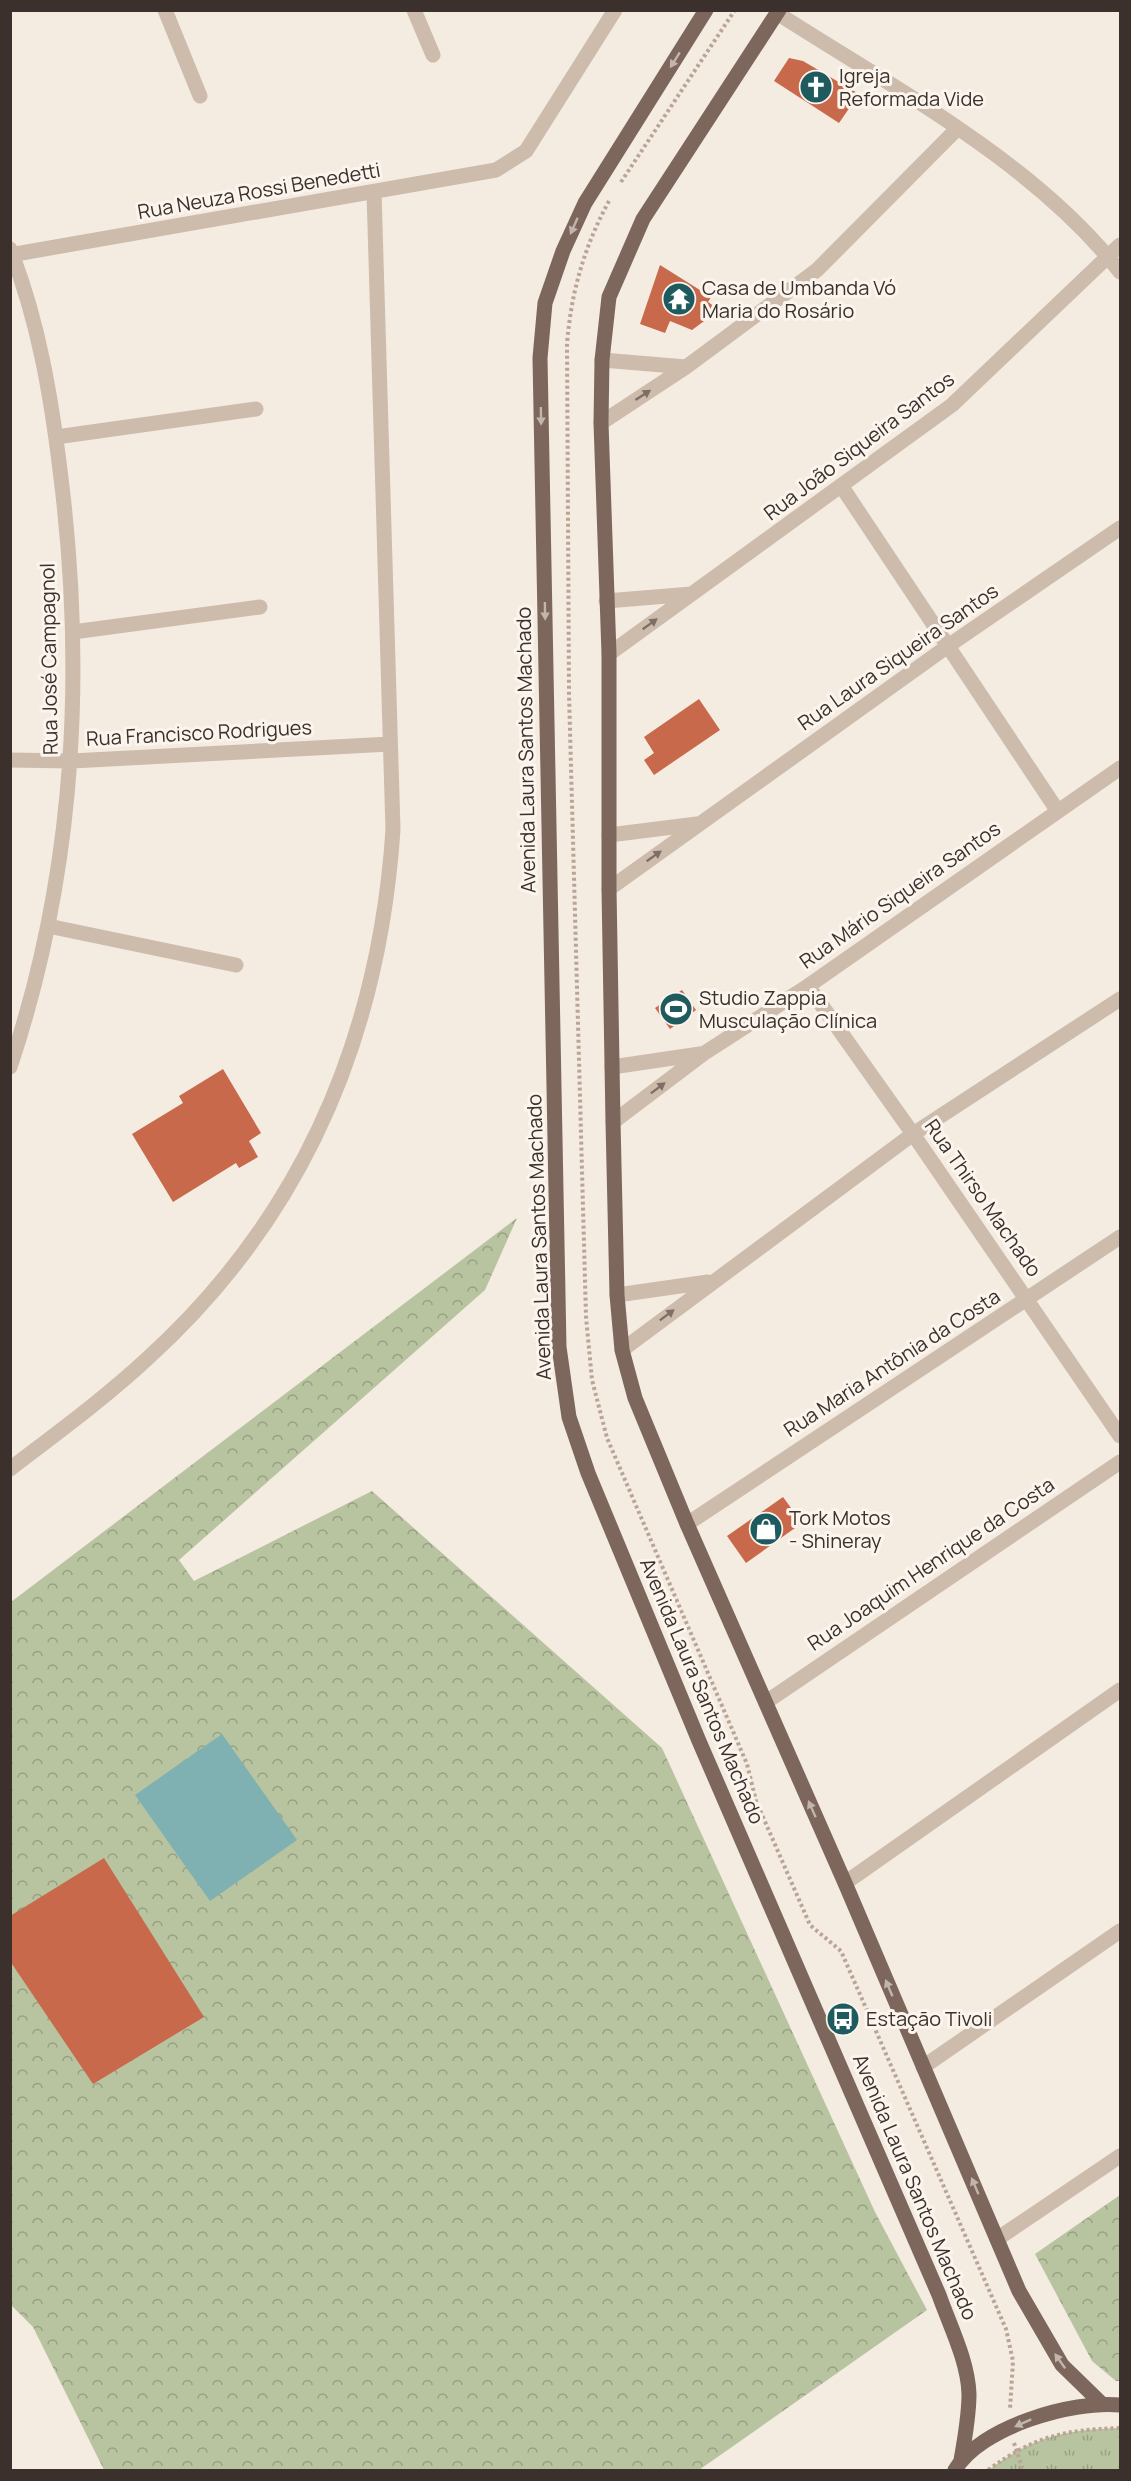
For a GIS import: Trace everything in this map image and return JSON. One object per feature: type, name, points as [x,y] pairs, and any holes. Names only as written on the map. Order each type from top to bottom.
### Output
[{"type":"main road","name":"Avenida Laura Santos Machado","points":[[706,10],[585,203],[563,251],[545,303],[540,358],[559,1347],[569,1417],[588,1473],[699,1741],[939,2295],[960,2354],[969,2392],[967,2428],[958,2465]]},
{"type":"main road","points":[[778,12],[643,219],[609,297],[603,360],[601,423],[609,654],[609,889],[613,1122],[617,1295],[622,1350],[635,1398],[687,1524],[844,1882],[1019,2291],[1062,2365],[1101,2403]]},
{"type":"main road","points":[[958,2465],[1009,2429],[1042,2414],[1101,2403],[1120,2405]]},
{"type":"street","points":[[165,10],[200,96]]},
{"type":"street","points":[[414,10],[433,54]]},
{"type":"street","name":"Rua Neuza Rossi Benedetti","points":[[11,253],[496,170],[526,151],[615,10]]},
{"type":"street","points":[[778,12],[1011,166],[1070,214],[1120,272]]},
{"type":"street","points":[[601,423],[686,367],[817,270],[957,129]]},
{"type":"street","points":[[10,1469],[148,1359],[209,1296],[265,1224],[312,1144],[349,1058],[375,969],[390,877],[393,830],[374,192]]},
{"type":"street","name":"Rua João Siqueira Santos","points":[[609,654],[952,405],[1120,245]]},
{"type":"street","name":"Rua José Campagnol","points":[[10,1068],[48,926],[72,761],[73,632],[68,549],[56,437],[47,382],[11,253]]},
{"type":"street","points":[[603,360],[686,367]]},
{"type":"street","points":[[56,437],[256,409]]},
{"type":"street","points":[[842,487],[1056,810]]},
{"type":"street","name":"Rua Laura Siqueira Santos","points":[[609,889],[948,646],[1120,528]]},
{"type":"street","points":[[606,601],[692,594]]},
{"type":"street","points":[[73,632],[260,607]]},
{"type":"street","name":"Rua Francisco Rodrigues","points":[[10,760],[72,761],[390,744]]},
{"type":"street","name":"Rua Mário Siqueira Santos","points":[[613,1122],[703,1054],[808,986],[1056,810],[1120,768]]},
{"type":"street","name":"Rua Laura Siqueira Santos","points":[[609,835],[700,824]]},
{"type":"street","points":[[48,926],[236,966]]},
{"type":"street","name":"Rua Thirso Machado","points":[[808,986],[913,1134],[1120,1436]]},
{"type":"street","points":[[622,1350],[711,1281],[913,1134],[1120,999]]},
{"type":"street","name":"Rua Mário Siqueira Santos","points":[[612,1067],[703,1054]]},
{"type":"street","name":"Rua Maria Antônia da Costa","points":[[687,1524],[1120,1237]]},
{"type":"street","points":[[617,1295],[711,1281]]},
{"type":"street","name":"Rua Joaquim Henrique da Costa","points":[[766,1702],[1120,1462]]},
{"type":"street","points":[[844,1882],[1120,1690]]},
{"type":"street","points":[[923,2067],[1120,1931]]},
{"type":"street","points":[[997,2239],[1120,2156]]},
{"type":"path","points":[[617,189],[735,10]]},
{"type":"path","points":[[610,199],[594,230],[579,271],[572,296],[567,344],[569,694],[586,1317],[592,1380],[604,1429],[617,1464],[747,1764],[756,1802],[810,1925],[841,1951],[1006,2329],[1013,2361],[1009,2429],[1023,2470]]},
{"type":"path","points":[[987,2470],[1017,2449],[1042,2438],[1079,2429],[1120,2428]]},
{"type":"green space","points":[[517,1218],[485,1290],[179,1560],[194,1581],[372,1491],[662,1748],[875,2212],[927,2310],[699,2470],[104,2470],[33,2327],[11,2305],[11,1602]]},
{"type":"green space","points":[[1120,2195],[1120,2381],[1116,2381],[1092,2361],[1035,2254]]},
{"type":"green space","points":[[1120,2428],[1120,2470],[988,2470],[1020,2449],[1050,2437],[1066,2433]]},
{"type":"water","points":[[222,1734],[297,1840],[210,1901],[135,1795]]},
{"type":"building","name":"Igreja Reformada Vide","points":[[789,58],[803,61],[859,94],[839,123],[774,81]]},
{"type":"building","name":"Casa de Umbanda Vó Maria do Rosário","points":[[660,265],[711,297],[708,302],[719,310],[692,330],[670,321],[665,333],[640,324]]},
{"type":"building","points":[[699,699],[720,730],[654,775],[644,760],[654,753],[644,737]]},
{"type":"building","name":"Studio Zappia Musculação Clínica","points":[[682,990],[696,1010],[670,1029],[655,1008]]},
{"type":"building","points":[[223,1069],[261,1133],[249,1141],[258,1157],[239,1168],[236,1163],[173,1202],[132,1134],[183,1103],[179,1096]]},
{"type":"building","name":"Tork Motos - Shineray","points":[[783,1497],[802,1523],[746,1563],[727,1536]]},
{"type":"building","points":[[104,1858],[204,2017],[93,2084],[10,1961],[10,1916]]},
{"type":"place","name":"Igreja Reformada Vide","points":[[816,87]]},
{"type":"place","name":"Casa de Umbanda Vó Maria do Rosário","points":[[679,299]]},
{"type":"place","name":"Studio Zappia Musculação Clínica","points":[[676,1009]]},
{"type":"place","name":"Tork Motos - Shineray","points":[[766,1529]]},
{"type":"place","name":"Estação Tivoli","points":[[843,2019]]}]
